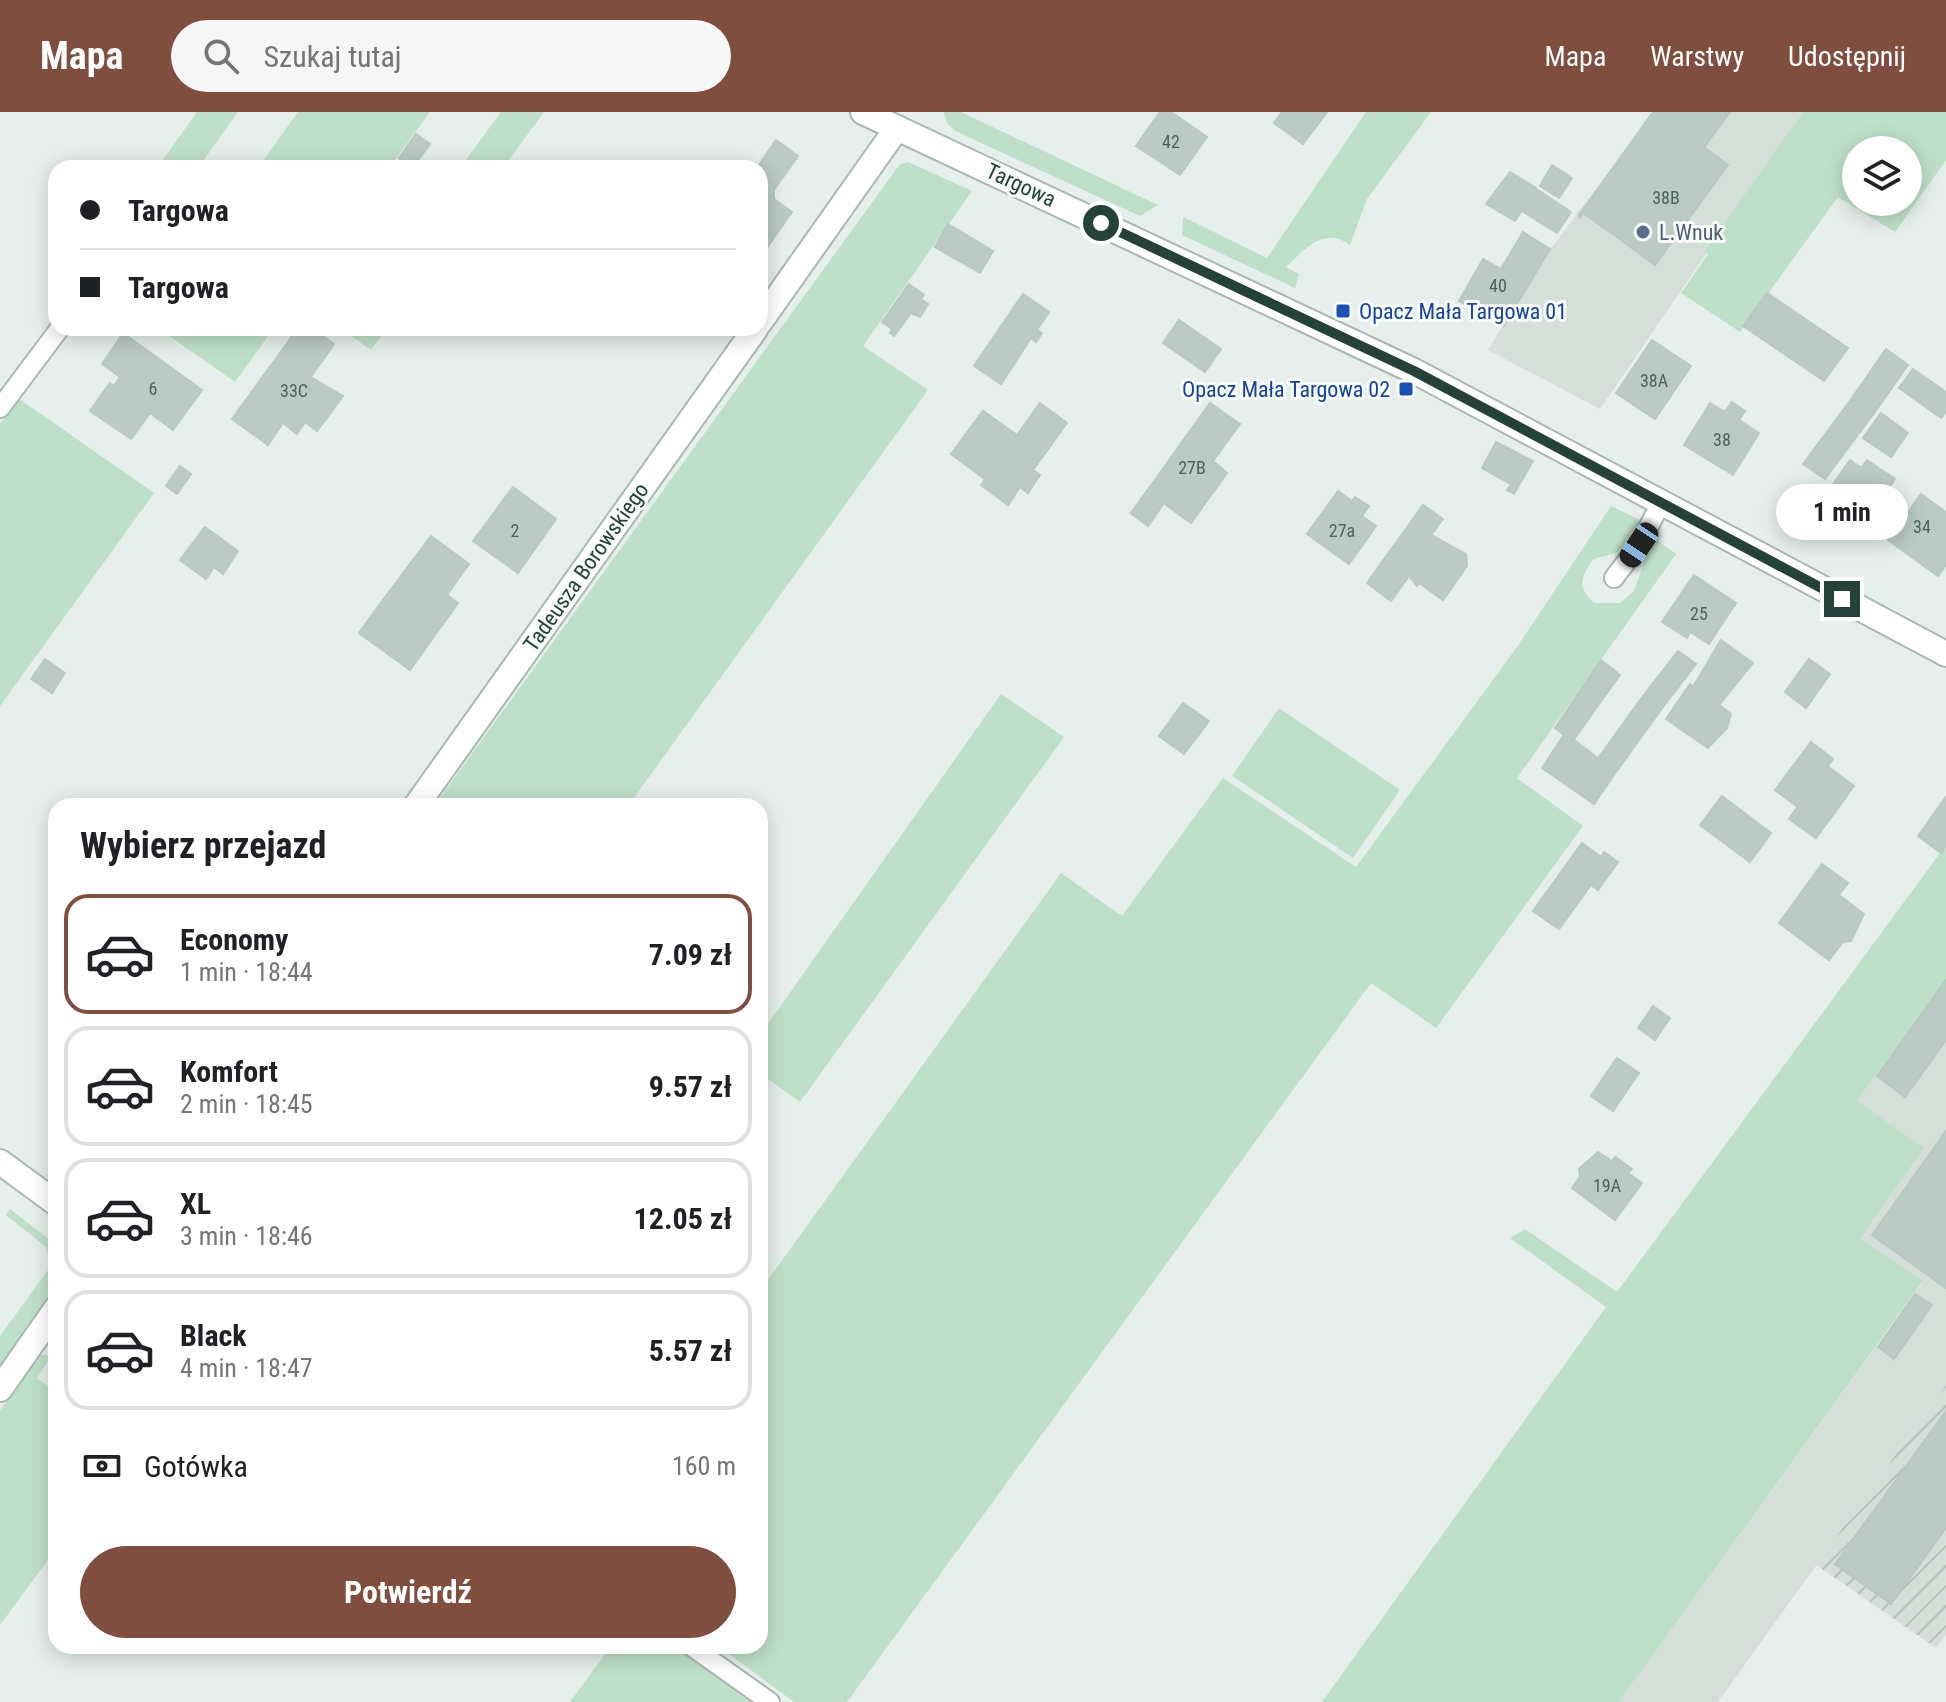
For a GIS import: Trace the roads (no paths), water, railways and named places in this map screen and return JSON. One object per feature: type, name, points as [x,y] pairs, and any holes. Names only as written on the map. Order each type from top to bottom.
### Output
[{"type":"street","name":"Targowa","points":[[863,112],[903,120],[1414,371],[1946,654]]},
{"type":"street","points":[[768,311],[903,120]]},
{"type":"street","name":"Tadeusza Borowskiego","points":[[422,798],[750,336]]},
{"type":"street","points":[[0,1162],[48,1197]]},
{"type":"street","points":[[0,1389],[48,1320]]},
{"type":"lane","points":[[0,408],[54,336]]},
{"type":"lane","points":[[1614,578],[1639,545],[1661,503]]},
{"type":"lane","points":[[702,1654],[770,1702]]},
{"type":"place","name":"L.Wnuk","points":[[1643,232]]},
{"type":"place","name":"Opacz Mała Targowa 01","points":[[1343,311]]},
{"type":"place","name":"Opacz Mała Targowa 02","points":[[1406,389]]}]
